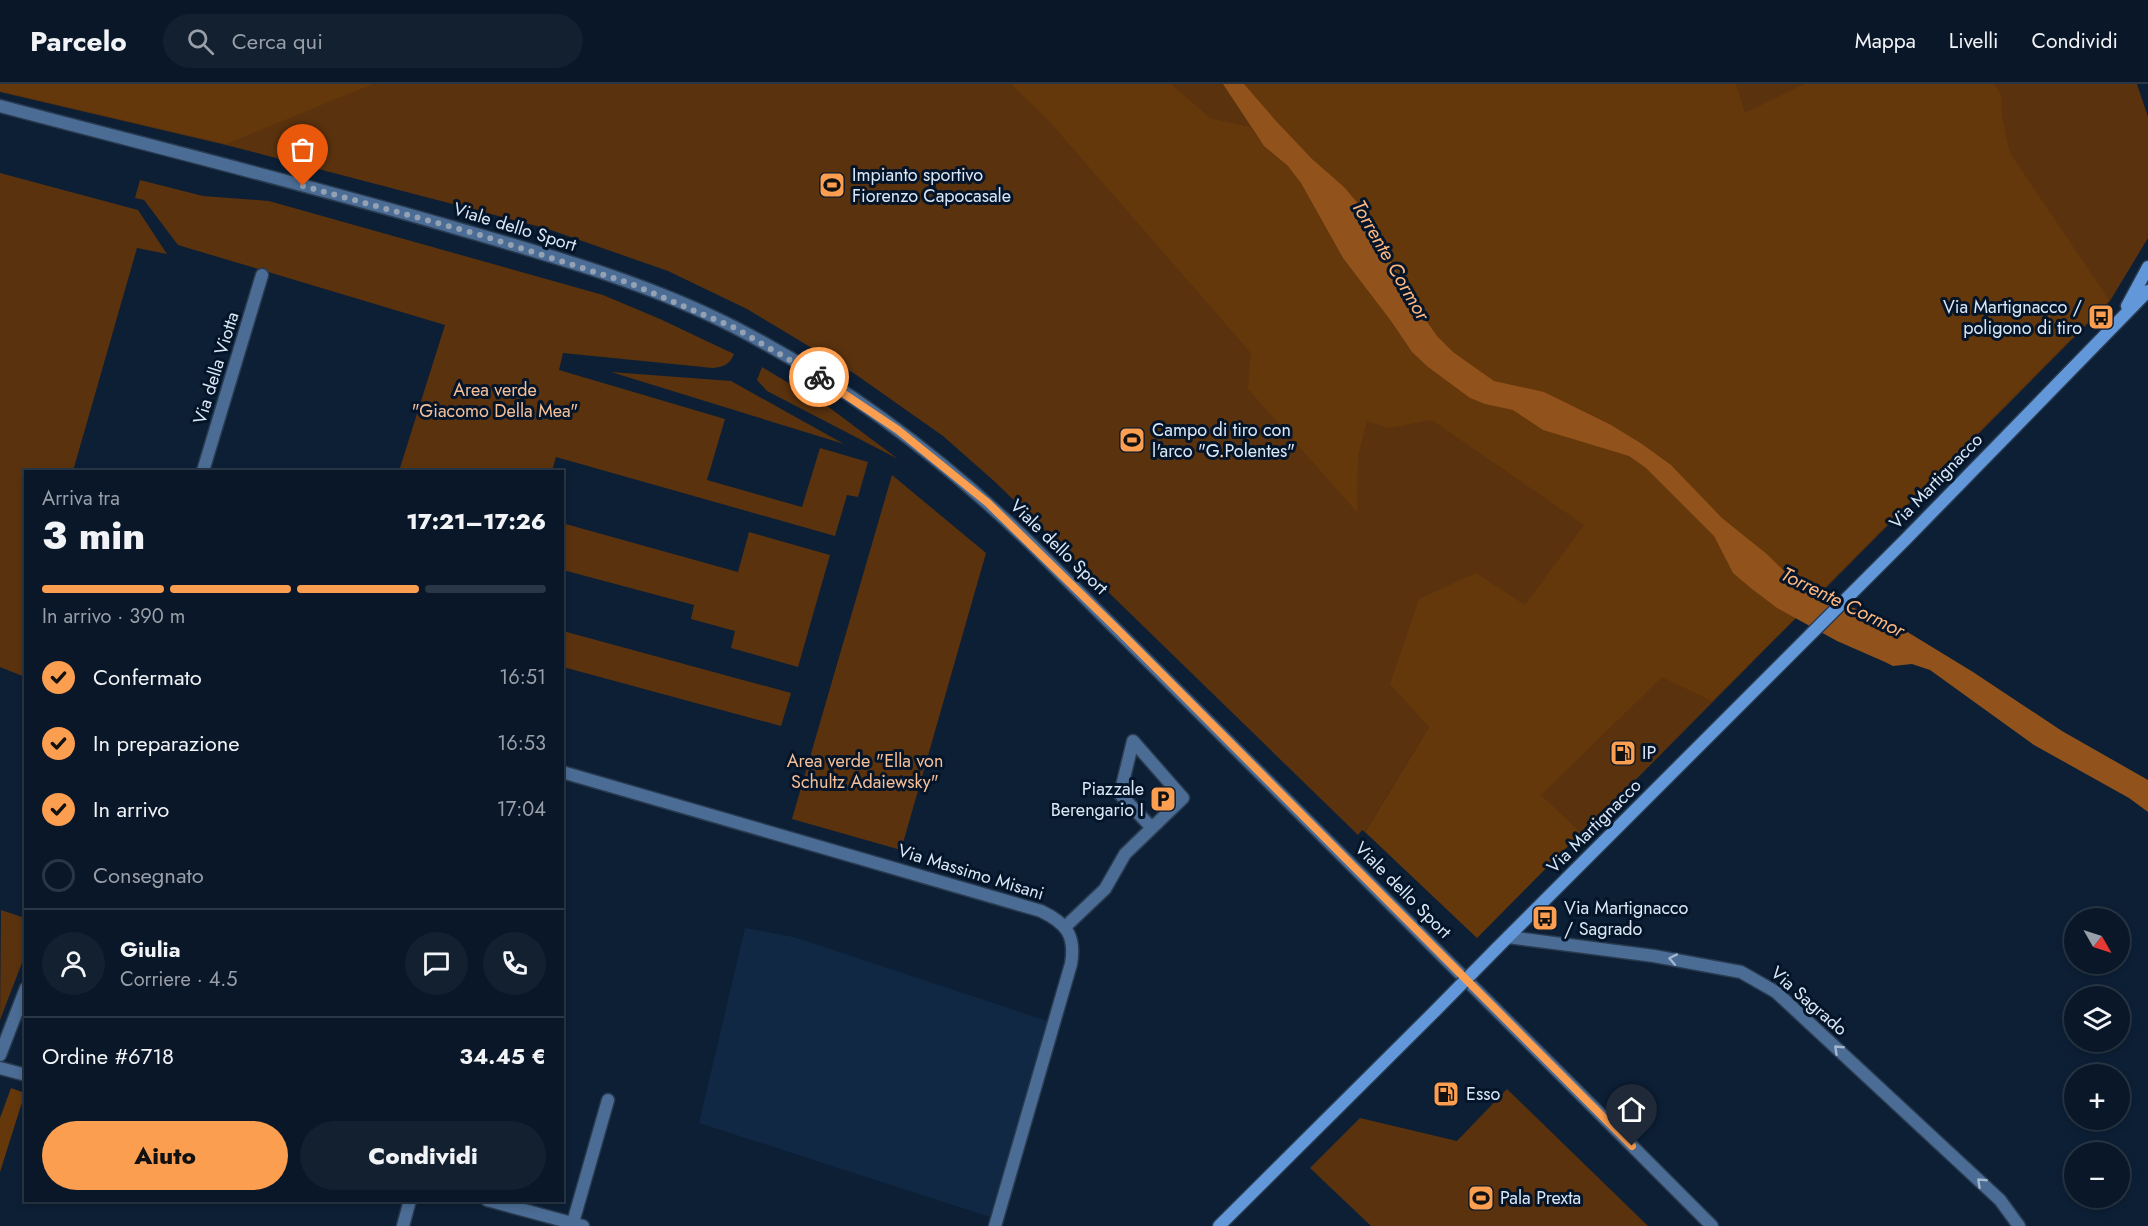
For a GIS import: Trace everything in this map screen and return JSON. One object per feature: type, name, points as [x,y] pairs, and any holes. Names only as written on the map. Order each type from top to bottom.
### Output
[{"type":"main road","name":"Via Martignacco","points":[[2118,321],[2148,267]]},
{"type":"main road","name":"Via Martignacco","points":[[1226,1224],[1497,948],[1905,540],[2148,291]]},
{"type":"street","name":"Viale dello Sport","points":[[0,106],[373,204],[565,261],[629,283],[735,328],[861,404],[936,459],[988,503],[1030,543],[1712,1226]]},
{"type":"street","name":"Via della Viotta","points":[[203,470],[262,275]]},
{"type":"street","points":[[995,1226],[1071,964],[1072,941],[1065,927],[1105,889],[1125,854],[1152,828],[1183,798],[1133,741],[1120,795],[1152,828]]},
{"type":"street","name":"Via Massimo Misani","points":[[564,773],[1041,910],[1053,916],[1065,927]]},
{"type":"street","name":"Via Sagrado","points":[[1508,937],[1654,956],[1741,972],[1758,980],[1776,992],[2000,1200],[2019,1226]]},
{"type":"street","points":[[0,1055],[24,993]]},
{"type":"street","points":[[0,1068],[24,1074]]},
{"type":"street","points":[[494,1202],[576,1225],[608,1100]]},
{"type":"street","points":[[403,1226],[409,1202]]},
{"type":"shaded area","points":[[0,84],[373,84],[226,144],[0,91]]},
{"type":"shaded area","points":[[1011,84],[1171,84],[1210,118],[1250,127],[1264,146],[1288,166],[1301,183],[1343,258],[1412,352],[1428,367],[1470,398],[1513,410],[1543,430],[1629,456],[1646,468],[1714,536],[1733,573],[1777,608],[1796,617],[1712,701],[1662,677],[1541,795],[1581,833],[1477,938],[1365,832],[1429,727],[1390,684],[1419,599],[1476,573],[1525,605],[1584,525],[1432,420],[1389,428],[1367,421],[1358,456],[1357,512],[1248,389],[1251,353],[1049,121]]},
{"type":"shaded area","points":[[1223,84],[1244,84],[1312,159],[1344,187],[1361,207],[1412,300],[1437,336],[1453,352],[1494,381],[1544,392],[1611,425],[1642,444],[1671,465],[1722,518],[1768,555],[1796,583],[1816,596],[1882,617],[1973,672],[2062,731],[2148,780],[2148,812],[2129,798],[2034,745],[1930,670],[1912,664],[1893,666],[1837,641],[1777,608],[1733,573],[1714,536],[1646,468],[1629,456],[1543,430],[1513,410],[1470,398],[1428,367],[1412,352],[1343,258],[1301,183],[1288,166],[1264,146]]},
{"type":"shaded area","points":[[1244,84],[1736,84],[1745,113],[1804,84],[1994,84],[2001,95],[2002,117],[2010,153],[2109,300],[1816,596],[1796,583],[1768,555],[1722,518],[1671,465],[1642,444],[1544,392],[1494,381],[1453,352],[1437,336],[1412,300],[1361,207],[1344,187],[1312,159]]},
{"type":"shaded area","points":[[745,928],[794,937],[1047,1021],[990,1217],[699,1123]]},
{"type":"shaded area","points":[[11,1088],[24,1093],[0,1172],[0,1118]]},
{"type":"green space","points":[[0,84],[2137,84],[2148,117],[2148,238],[2110,301],[1581,835],[1442,706],[1365,832],[1362,830],[1358,835],[994,481],[943,436],[855,374],[747,309],[668,271],[548,229],[226,145],[0,92]]},
{"type":"green space","points":[[0,173],[138,210],[167,254],[137,248],[73,470],[24,470],[24,677],[0,667]]},
{"type":"green space","name":"Area verde \"Giacomo Della Mea\"","points":[[140,180],[203,196],[269,201],[603,295],[734,354],[726,364],[713,368],[563,353],[559,370],[725,419],[707,480],[802,507],[820,448],[868,462],[858,497],[847,495],[835,536],[556,457],[552,470],[399,470],[445,325],[178,245],[144,200],[135,198]]},
{"type":"green space","points":[[762,367],[830,408],[898,459],[767,391],[757,380]]},
{"type":"green space","points":[[611,372],[731,381],[844,444]]},
{"type":"green space","name":"Area verde \"Ella von Schultz Adaiewsky\"","points":[[892,475],[986,553],[901,850],[792,819]]},
{"type":"green space","points":[[564,524],[738,572],[749,532],[830,555],[798,667],[731,648],[735,631],[691,619],[694,605],[564,570]]},
{"type":"green space","points":[[564,631],[791,693],[781,726],[564,667]]},
{"type":"green space","points":[[1,910],[24,918],[24,958],[0,1020]]},
{"type":"green space","points":[[1507,1089],[1648,1226],[1371,1226],[1310,1168],[1360,1118],[1457,1141]]},
{"type":"way so far","points":[[303,186],[477,234],[629,283],[735,328],[819,377]]},
{"type":"place","name":"Impianto sportivo Fiorenzo Capocasale","points":[[832,185]]},
{"type":"place","name":"Via Martignacco / poligono di tiro","points":[[2101,317]]},
{"type":"place","name":"Campo di tiro con l'arco \"G.Polentes\"","points":[[1132,440]]},
{"type":"place","name":"IP","points":[[1623,753]]},
{"type":"place","name":"Piazzale Berengario I","points":[[1163,799]]},
{"type":"place","name":"Via Martignacco / Sagrado","points":[[1545,918]]},
{"type":"place","name":"Esso","points":[[1446,1094]]},
{"type":"place","name":"Pala Prexta","points":[[1481,1198]]},
{"type":"route","points":[[819,377],[898,430],[988,503],[1118,630],[1632,1146]]},
{"type":"water label","name":"Torrente Cormor","points":[[1391,260]]},
{"type":"water label","name":"Torrente Cormor","points":[[1843,602]]}]
